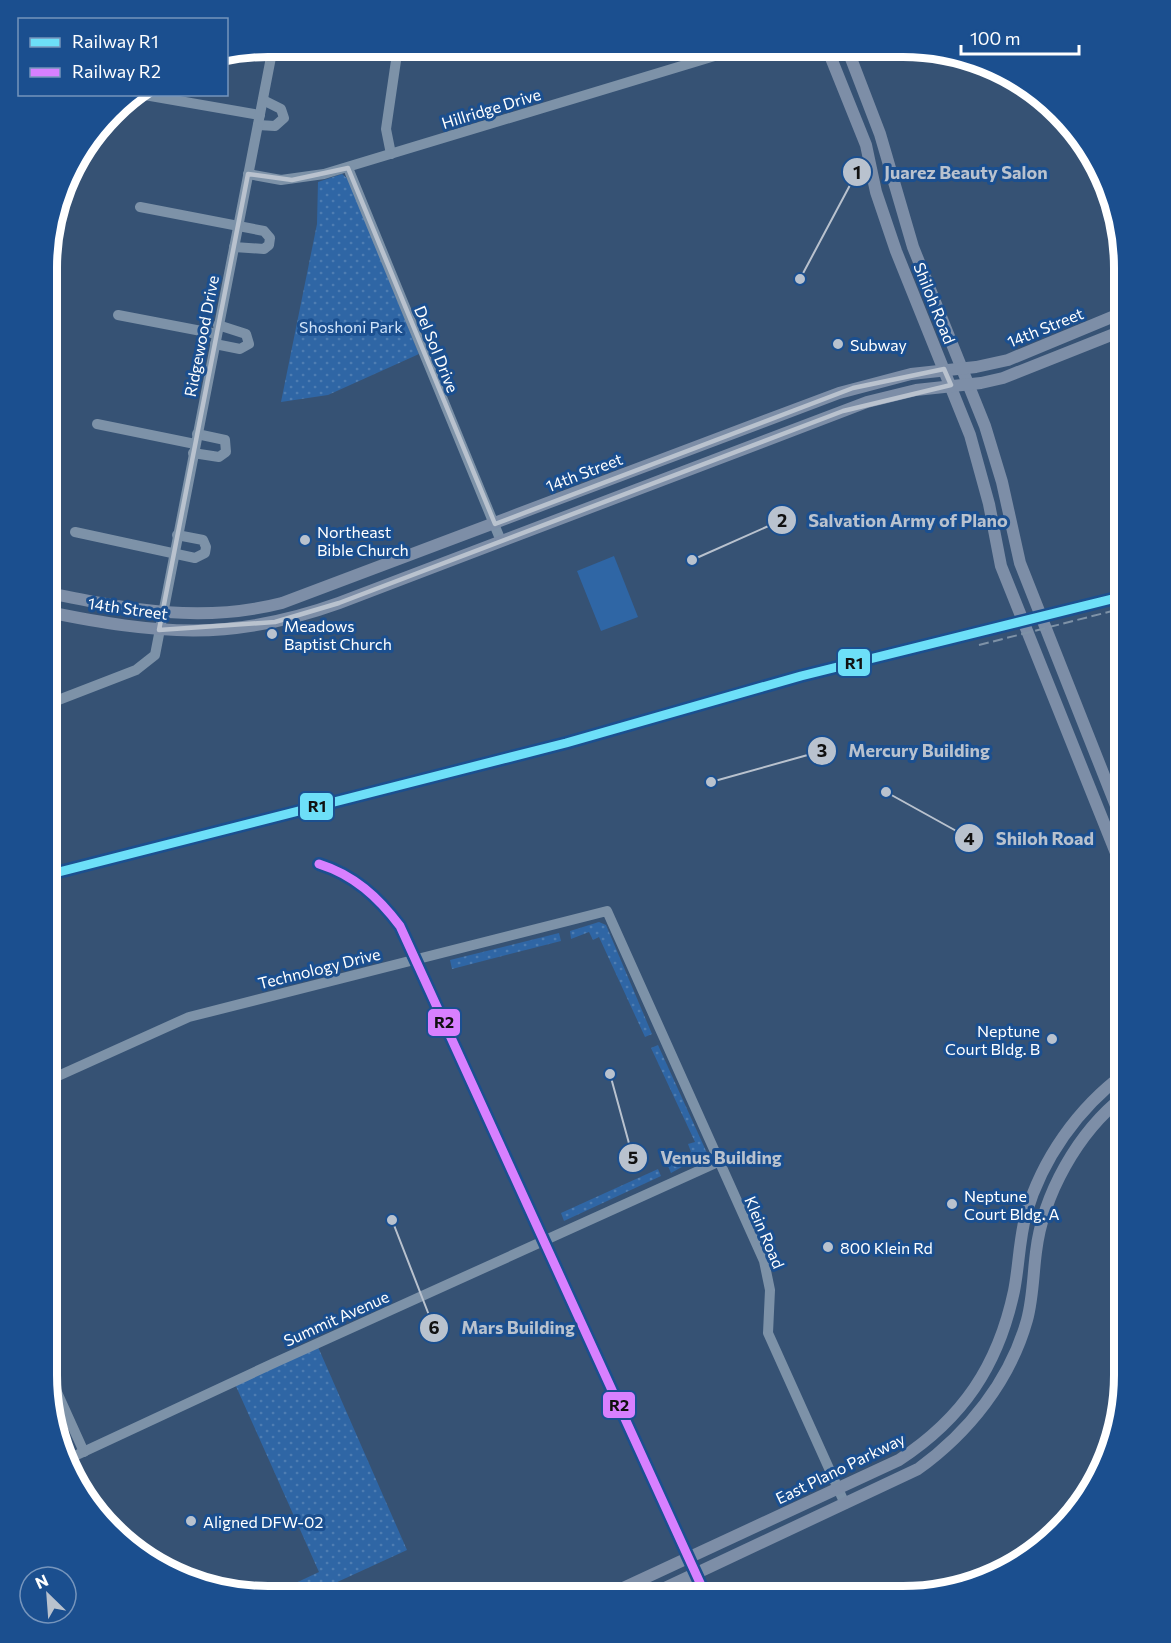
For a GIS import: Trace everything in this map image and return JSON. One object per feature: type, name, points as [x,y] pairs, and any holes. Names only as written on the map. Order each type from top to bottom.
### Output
[{"type":"main road","name":"Shiloh Road","points":[[831,57],[866,145],[876,192],[896,251],[951,385],[978,461],[998,551],[1039,666],[1114,849]]},
{"type":"main road","name":"Shiloh Road","points":[[850,57],[880,134],[913,247],[970,385],[996,458],[1016,547],[1040,617],[1114,801]]},
{"type":"main road","points":[[896,251],[913,247]]},
{"type":"main road","name":"14th Street","points":[[57,595],[161,614],[203,615],[254,609],[294,600],[647,465],[871,383],[1008,360],[1114,317]]},
{"type":"main road","name":"14th Street","points":[[57,613],[159,630],[211,630],[257,625],[305,614],[390,584],[867,402],[916,390],[970,385],[1024,371],[1114,334]]},
{"type":"main road","points":[[775,418],[782,434]]},
{"type":"main road","points":[[647,465],[654,483]]},
{"type":"main road","points":[[998,551],[1016,547]]},
{"type":"main road","points":[[383,566],[390,584]]},
{"type":"main road","points":[[254,609],[257,625]]},
{"type":"main road","name":"East Plano Parkway","points":[[627,1586],[899,1460],[928,1441],[965,1403],[985,1373],[1006,1323],[1026,1214],[1054,1151],[1076,1119],[1114,1083]]},
{"type":"main road","name":"East Plano Parkway","points":[[671,1586],[918,1469],[942,1452],[992,1395],[1022,1338],[1028,1319],[1036,1250],[1044,1218],[1068,1160],[1092,1126],[1114,1105]]},
{"type":"main road","points":[[1054,1151],[1068,1160]]},
{"type":"main road","points":[[977,1385],[992,1395]]},
{"type":"main road","points":[[664,1569],[671,1586]]},
{"type":"street","name":"Ridgewood Drive","points":[[57,700],[145,666],[155,655],[161,614],[271,57]]},
{"type":"street","points":[[392,154],[386,129],[397,57]]},
{"type":"street","name":"Hillridge Drive","points":[[248,174],[271,179],[292,180],[348,168],[711,57]]},
{"type":"street","points":[[148,96],[259,120],[275,126],[284,118],[281,109],[262,100]]},
{"type":"street","name":"Del Sol Drive","points":[[348,168],[501,541]]},
{"type":"street","points":[[140,207],[264,231],[270,242],[264,249],[234,247]]},
{"type":"street","points":[[118,315],[217,334]]},
{"type":"street","points":[[97,424],[195,444]]},
{"type":"street","points":[[75,532],[199,557],[206,550],[202,540],[177,535]]},
{"type":"street","name":"Technology Drive","points":[[57,1076],[189,1017],[607,911]]},
{"type":"street","name":"Klein Road","points":[[607,911],[768,1272],[768,1333],[844,1504]]},
{"type":"street","name":"Summit Avenue","points":[[74,1457],[264,1367],[718,1162]]},
{"type":"street","points":[[58,1396],[84,1452]]},
{"type":"highlighted area","points":[[348,168],[495,524],[853,388],[944,369],[951,385],[843,411],[339,603],[275,622],[159,630],[248,174],[292,180]]},
{"type":"green space","name":"Shoshoni Park","points":[[342,174],[348,179],[419,354],[328,395],[281,402],[317,224],[318,182]]},
{"type":"green space","points":[[614,556],[638,617],[601,631],[577,571]]},
{"type":"green space","points":[[599,922],[606,925],[652,1034],[645,1037],[599,937],[593,940],[589,932],[571,939],[570,931]]},
{"type":"green space","points":[[559,933],[561,941],[452,969],[450,960]]},
{"type":"green space","points":[[658,1045],[707,1153],[671,1173],[667,1164],[691,1152],[688,1144],[695,1142],[651,1048]]},
{"type":"green space","points":[[658,1169],[661,1176],[564,1221],[561,1213]]},
{"type":"green space","points":[[318,1347],[407,1550],[329,1586],[289,1586],[319,1572],[235,1384]]},
{"type":"railway","points":[[867,660],[1114,598]]},
{"type":"railway","points":[[979,645],[1114,611]]},
{"type":"railway","points":[[319,864],[343,874],[364,888],[400,926],[701,1586]]},
{"type":"rail line","name":"R1","points":[[57,872],[566,743],[801,676],[1114,598]]},
{"type":"rail line","name":"R2","points":[[319,864],[343,874],[364,888],[400,926],[701,1586]]},
{"type":"place","name":"Juarez Beauty Salon","points":[[800,279]]},
{"type":"place","name":"Subway","points":[[838,344]]},
{"type":"place","name":"Northeast Bible Church","points":[[305,540]]},
{"type":"place","name":"Salvation Army of Plano","points":[[692,560]]},
{"type":"place","name":"Meadows Baptist Church","points":[[272,634]]},
{"type":"place","name":"Mercury Building","points":[[711,782]]},
{"type":"place","name":"Shiloh Road","points":[[886,792]]},
{"type":"place","name":"Neptune Court Bldg. B","points":[[1052,1039]]},
{"type":"place","name":"Venus Building","points":[[610,1074]]},
{"type":"place","name":"Neptune Court Bldg. A","points":[[952,1204]]},
{"type":"place","name":"Mars Building","points":[[392,1220]]},
{"type":"place","name":"800 Klein Rd","points":[[828,1247]]},
{"type":"place","name":"Aligned DFW-02","points":[[191,1521]]}]
